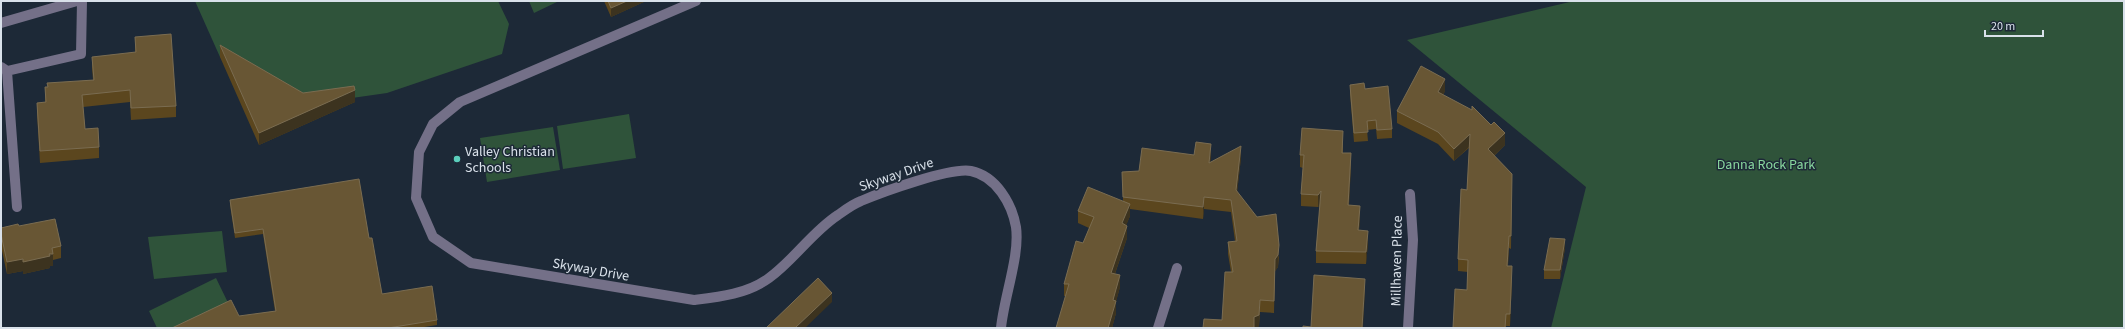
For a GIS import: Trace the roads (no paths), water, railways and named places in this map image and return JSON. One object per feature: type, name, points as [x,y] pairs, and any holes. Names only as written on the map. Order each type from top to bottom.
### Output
[{"type":"street","points":[[1,23],[77,1]]},
{"type":"street","points":[[17,207],[4,69],[81,54],[82,1]]},
{"type":"street","name":"Skyway Drive","points":[[696,1],[460,102],[433,124],[419,152],[416,198],[433,237],[471,263],[694,300],[731,295],[768,279],[836,216],[860,201],[945,172],[971,171],[992,182],[1007,198],[1016,226],[1016,247],[1003,305],[1000,328]]},
{"type":"street","name":"Millhaven Place","points":[[1408,328],[1413,240],[1410,194]]},
{"type":"street","points":[[1158,328],[1177,268]]},
{"type":"street","name":"Skyway Drive","points":[[993,328],[1003,305]]},
{"type":"place","name":"Valley Christian Schools","points":[[457,159]]},
{"type":"park label","name":"Danna Rock Park","points":[[1766,164]]}]
